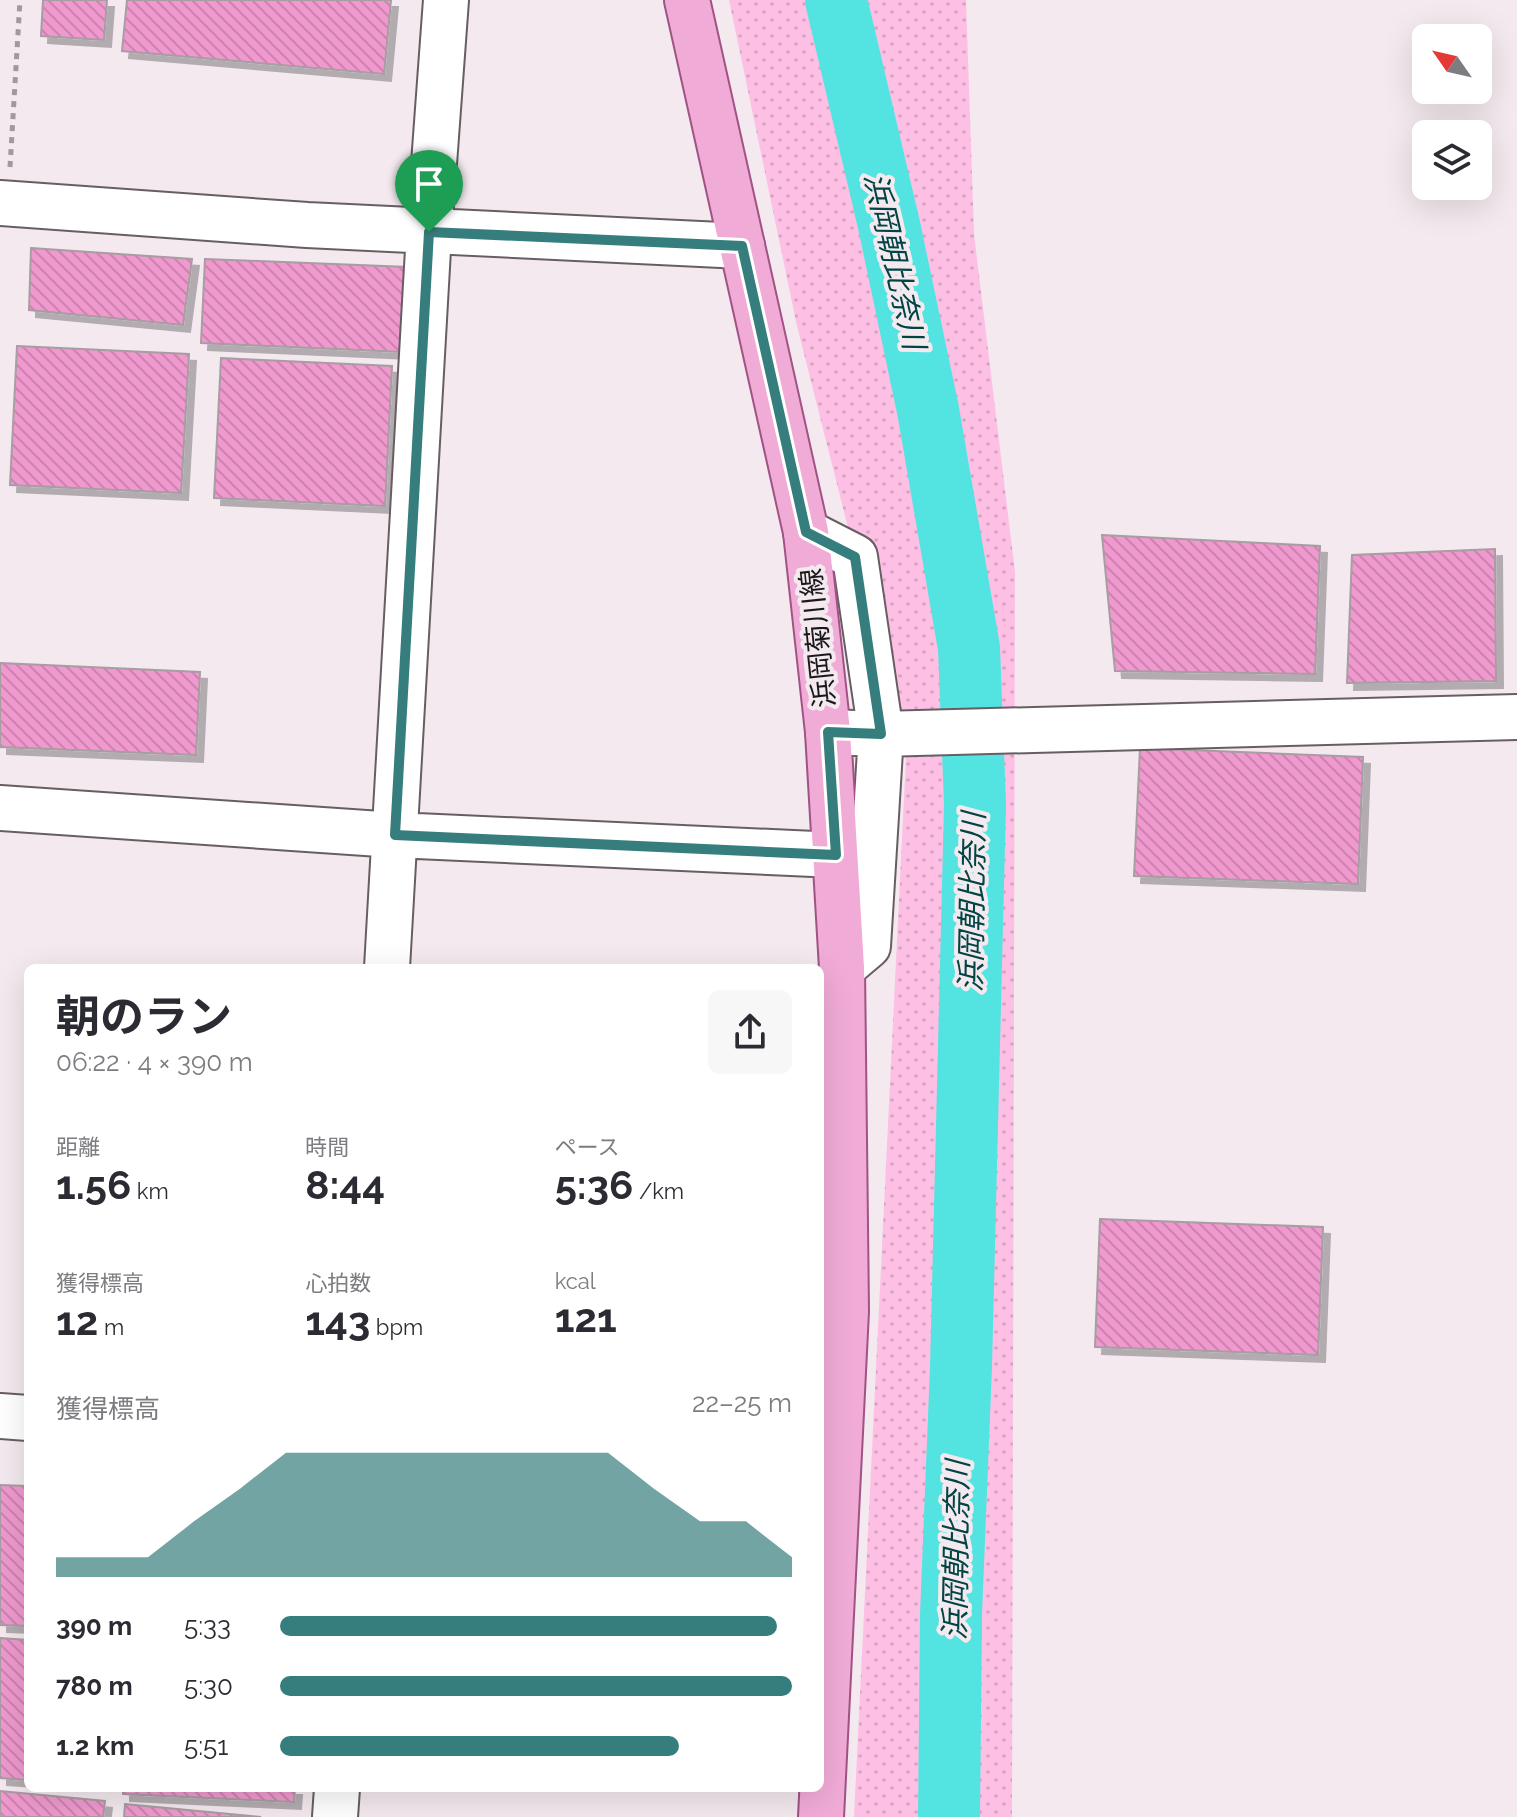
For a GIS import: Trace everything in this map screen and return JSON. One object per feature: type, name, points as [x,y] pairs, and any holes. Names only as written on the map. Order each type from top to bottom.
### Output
[{"type":"main road","name":"浜岡菊川線","points":[[687,0],[806,532],[828,732],[842,968],[846,1311],[830,1466],[824,1700]]},
{"type":"main road","name":"浜岡菊川線","points":[[821,1817],[822,1792]]},
{"type":"street","points":[[387,964],[429,232],[446,0]]},
{"type":"street","points":[[4,204],[429,232],[742,246]]},
{"type":"street","points":[[806,532],[855,557],[881,734],[868,946],[842,968]]},
{"type":"street","points":[[828,732],[881,734],[1517,717]]},
{"type":"street","points":[[0,808],[395,835],[836,855]]},
{"type":"street","points":[[0,1416],[24,1418]]},
{"type":"street","points":[[335,1817],[337,1792]]},
{"type":"path","points":[[4,204],[20,0]]},
{"type":"shaded area","points":[[729,0],[966,0],[974,234],[1015,572],[1012,1817],[854,1817],[906,757],[797,326]]},
{"type":"building","points":[[43,0],[107,0],[104,40],[41,36]]},
{"type":"building","points":[[127,0],[391,0],[384,74],[122,51]]},
{"type":"building","points":[[31,248],[192,259],[183,325],[29,310]]},
{"type":"building","points":[[205,259],[408,267],[403,352],[201,343]]},
{"type":"building","points":[[17,346],[189,354],[181,493],[10,485]]},
{"type":"building","points":[[221,358],[392,366],[385,506],[214,498]]},
{"type":"building","points":[[1102,535],[1320,546],[1315,674],[1115,671]]},
{"type":"building","points":[[1495,549],[1496,681],[1347,683],[1352,555]]},
{"type":"building","points":[[0,663],[200,672],[196,755],[0,747]]},
{"type":"building","points":[[1140,748],[1363,757],[1358,884],[1134,876]]},
{"type":"building","points":[[1100,1219],[1323,1227],[1318,1355],[1095,1347]]},
{"type":"building","points":[[0,1485],[24,1486],[24,1626],[0,1625]]},
{"type":"building","points":[[0,1638],[24,1640],[24,1780],[0,1778]]},
{"type":"building","points":[[0,1791],[105,1801],[103,1817],[0,1817]]},
{"type":"building","points":[[123,1792],[295,1792],[294,1802]]},
{"type":"building","points":[[125,1804],[261,1817],[124,1817]]},
{"type":"waterway","name":"浜岡朝比奈川","points":[[836,0],[889,225],[928,410],[969,648],[975,804],[961,1367],[951,1614],[949,1817]]},
{"type":"route","points":[[429,232],[742,246],[806,532],[855,557],[881,734],[828,732],[836,855],[395,835],[429,232]]}]
